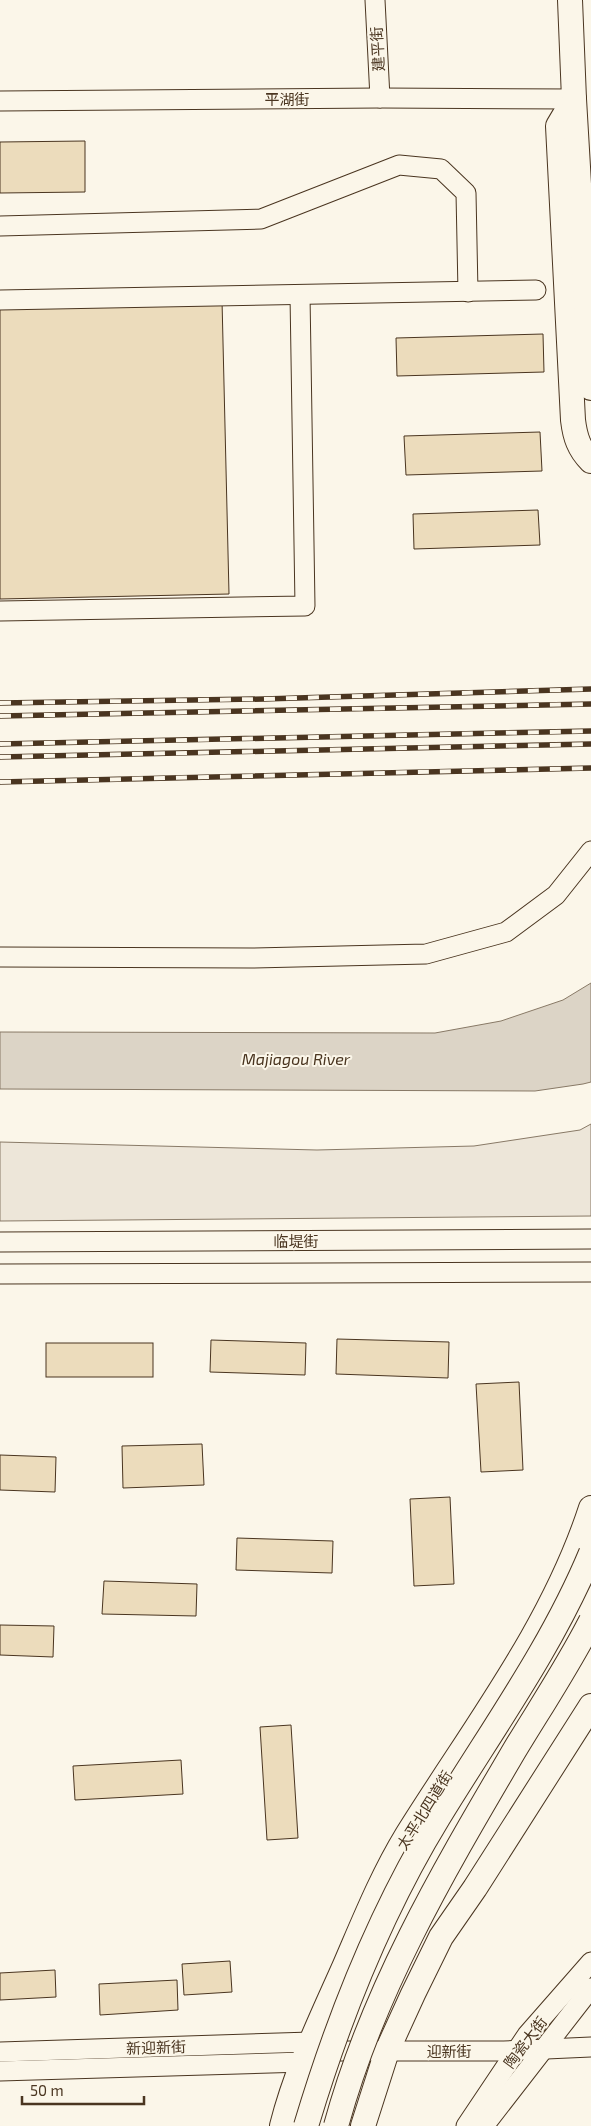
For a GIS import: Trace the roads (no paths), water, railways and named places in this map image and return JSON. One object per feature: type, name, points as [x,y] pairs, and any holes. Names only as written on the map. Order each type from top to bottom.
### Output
[{"type":"main road","points":[[570,0],[591,388]]},
{"type":"main road","points":[[574,99],[558,126],[573,420],[578,444],[591,461]]},
{"type":"main road","name":"太平北四道街","points":[[282,2126],[290,2094],[379,1888],[406,1837],[532,1639],[568,1569],[591,1508]]},
{"type":"main road","name":"太平北四道街","points":[[306,2126],[336,2033],[390,1910],[438,1818],[541,1651],[570,1599],[591,1552]]},
{"type":"main road","points":[[336,2126],[366,2036],[384,1990],[418,1920],[459,1844],[591,1621]]},
{"type":"main road","points":[[363,2126],[387,2051],[441,1937],[476,1888],[591,1706]]},
{"type":"street","name":"建平街","points":[[375,0],[380,98]]},
{"type":"street","name":"平湖街","points":[[0,101],[380,98],[574,99]]},
{"type":"street","points":[[0,226],[261,219],[398,165],[441,169],[466,193],[468,292]]},
{"type":"street","points":[[0,300],[536,290]]},
{"type":"street","points":[[0,611],[305,606],[300,295]]},
{"type":"street","points":[[0,957],[252,958],[426,954],[506,932],[556,895],[591,851]]},
{"type":"street","name":"临堤街","points":[[0,1242],[591,1239]]},
{"type":"street","points":[[0,1274],[591,1272]]},
{"type":"street","name":"陶瓷大街","points":[[466,2126],[528,2035],[591,1962]]},
{"type":"street","name":"陶瓷大街","points":[[484,2126],[591,1988]]},
{"type":"street","name":"迎新街","points":[[308,2052],[517,2051],[591,2047]]},
{"type":"street","name":"新迎新街","points":[[0,2052],[308,2052]]},
{"type":"street","name":"新迎新街","points":[[0,2072],[308,2052]]},
{"type":"water","name":"Majiagou River","points":[[591,983],[591,1082],[583,1084],[535,1091],[0,1089],[0,1032],[435,1033],[501,1021],[563,1000]]},
{"type":"railway","points":[[0,703],[264,699],[591,689]]},
{"type":"railway","points":[[0,716],[591,704]]},
{"type":"railway","points":[[0,744],[591,731]]},
{"type":"railway","points":[[0,757],[591,744]]},
{"type":"railway","points":[[0,782],[591,768]]}]
